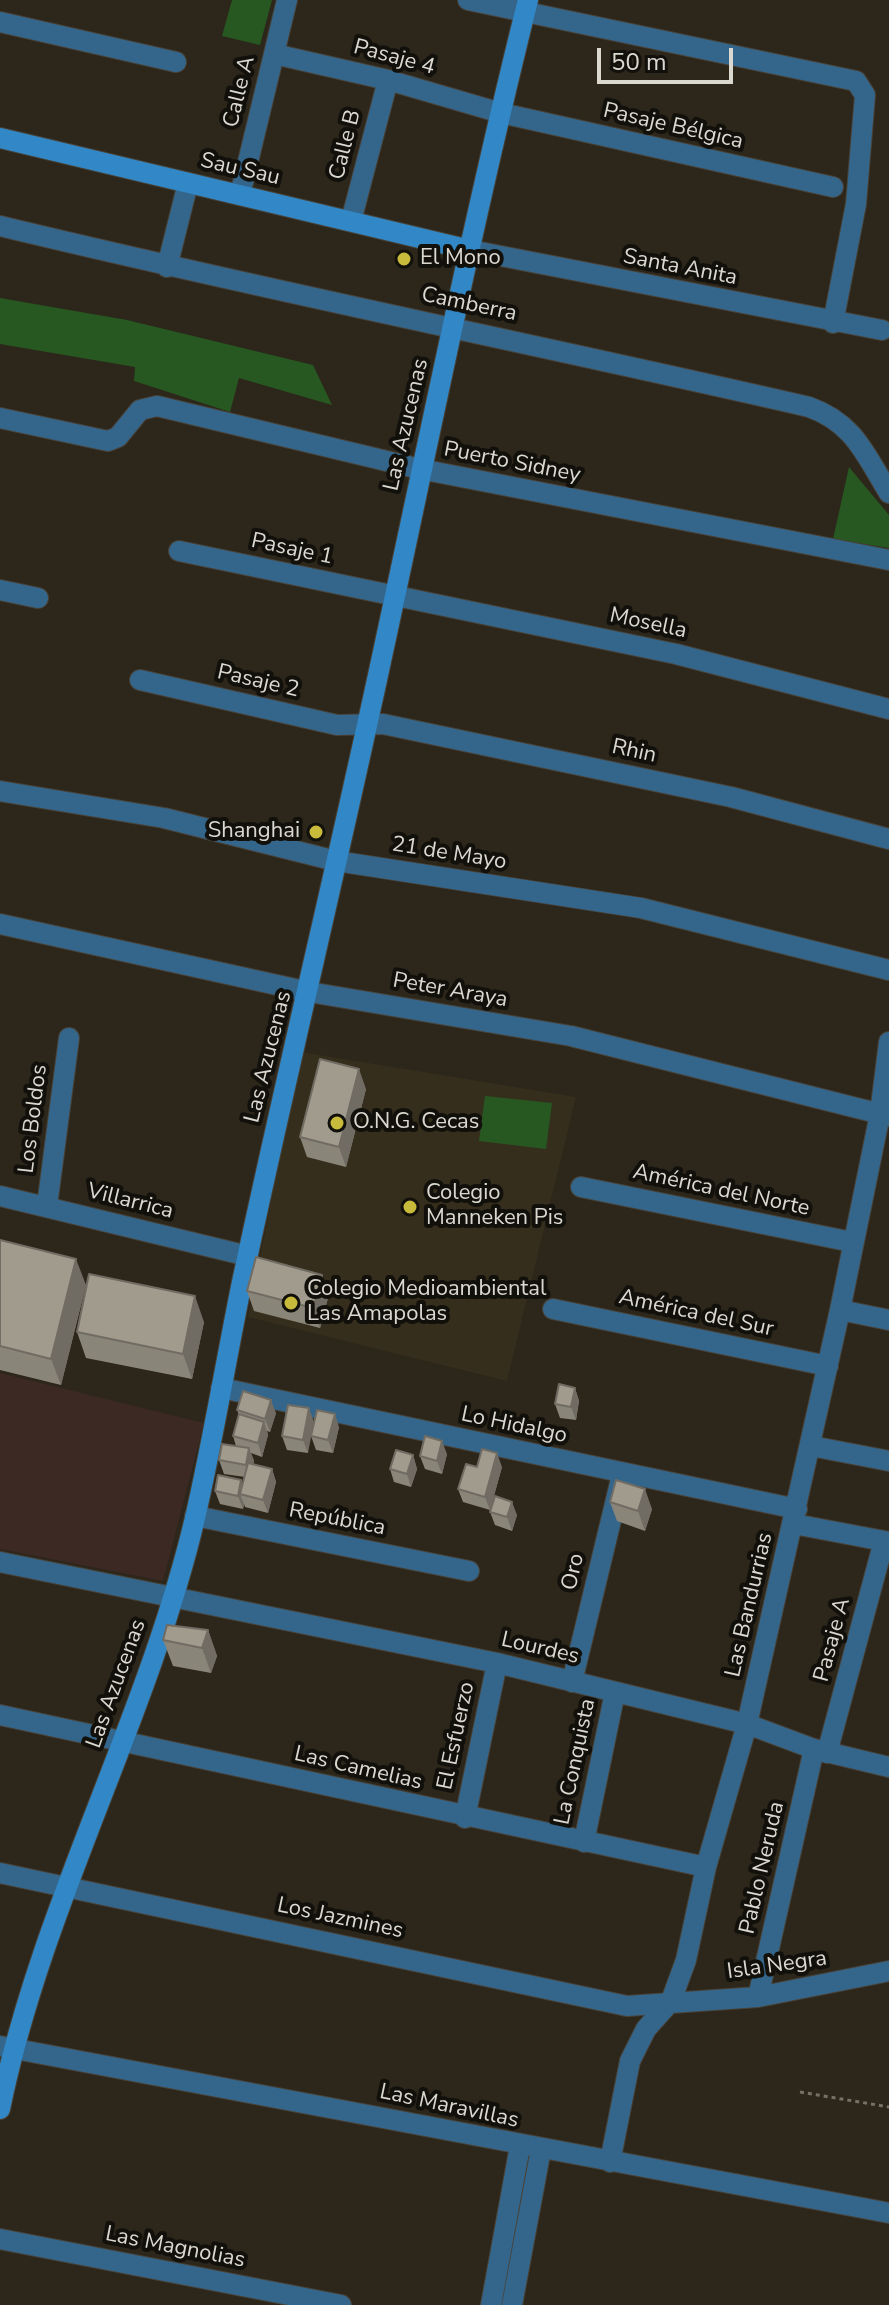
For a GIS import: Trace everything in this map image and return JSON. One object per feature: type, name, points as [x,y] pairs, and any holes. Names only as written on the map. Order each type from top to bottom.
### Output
[{"type":"street","name":"Calle A","points":[[240,195],[287,0]]},
{"type":"street","points":[[468,0],[526,6],[856,81],[865,95],[856,204],[833,323]]},
{"type":"street","name":"Las Azucenas","points":[[0,2109],[6,2047],[174,1598],[195,1516],[248,1256],[309,992],[420,469],[526,6]]},
{"type":"street","points":[[0,22],[176,62]]},
{"type":"street","name":"Pasaje 4","points":[[274,54],[388,80],[501,113]]},
{"type":"street","name":"Calle B","points":[[351,221],[388,80]]},
{"type":"street","name":"Pasaje Bélgica","points":[[501,113],[833,187]]},
{"type":"street","name":"Sau Sau","points":[[0,138],[470,250]]},
{"type":"street","points":[[167,267],[188,183]]},
{"type":"street","name":"Camberra","points":[[0,226],[167,267],[453,326],[809,407],[833,415],[853,435],[889,493]]},
{"type":"street","name":"Santa Anita","points":[[470,250],[833,323],[882,330]]},
{"type":"street","name":"Puerto Sidney","points":[[0,418],[108,441],[118,437],[140,410],[157,406],[420,469],[889,560]]},
{"type":"street","name":"Pasaje 1","points":[[179,551],[394,596]]},
{"type":"street","points":[[0,590],[38,598]]},
{"type":"street","name":"Mosella","points":[[394,596],[676,654],[889,709]]},
{"type":"street","name":"Pasaje 2","points":[[140,680],[337,725],[366,723]]},
{"type":"street","name":"Rhin","points":[[366,723],[731,797],[889,839]]},
{"type":"street","name":"21 de Mayo","points":[[0,791],[164,818],[336,861],[641,908],[889,970]]},
{"type":"street","name":"Peter Araya","points":[[0,924],[309,992],[571,1036],[884,1115]]},
{"type":"street","name":"Los Boldos","points":[[47,1206],[69,1038]]},
{"type":"street","name":"Las Bandurrias","points":[[610,2162],[630,2061],[646,2029],[671,2001],[686,1960],[706,1867],[747,1724],[796,1516],[852,1242],[884,1115],[889,1042]]},
{"type":"street","name":"América del Norte","points":[[581,1187],[852,1242]]},
{"type":"street","name":"Villarrica","points":[[0,1196],[248,1256]]},
{"type":"street","name":"América del Sur","points":[[553,1309],[828,1366]]},
{"type":"street","points":[[840,1310],[889,1320]]},
{"type":"street","name":"Lo Hidalgo","points":[[221,1388],[622,1474],[886,1541]]},
{"type":"street","points":[[811,1446],[889,1461]]},
{"type":"street","name":"Oro","points":[[572,1682],[622,1474]]},
{"type":"street","name":"República","points":[[195,1516],[469,1571]]},
{"type":"street","name":"Pasaje A","points":[[821,1751],[886,1541]]},
{"type":"street","name":"Lourdes","points":[[0,1562],[497,1663],[747,1724],[821,1751],[889,1767]]},
{"type":"street","name":"El Esfuerzo","points":[[465,1818],[497,1663]]},
{"type":"street","name":"La Conquista","points":[[584,1842],[615,1692]]},
{"type":"street","name":"Las Camelias","points":[[0,1715],[465,1818],[706,1867]]},
{"type":"street","name":"Pablo Neruda","points":[[758,1997],[821,1751]]},
{"type":"street","name":"Los Jazmines","points":[[0,1873],[627,2006],[671,2001]]},
{"type":"street","name":"Isla Negra","points":[[671,2001],[758,1997],[889,1971]]},
{"type":"street","name":"Las Maravillas","points":[[6,2047],[249,2090],[520,2146],[889,2213]]},
{"type":"street","points":[[491,2305],[520,2146]]},
{"type":"street","points":[[512,2305],[541,2149]]},
{"type":"street","name":"Las Magnolias","points":[[0,2239],[341,2305]]},
{"type":"path","points":[[800,2092],[889,2107]]},
{"type":"shaded area","name":"Colegio Manneken Pis","points":[[301,1052],[576,1097],[507,1381],[248,1317]]},
{"type":"shaded area","points":[[0,1373],[204,1423],[163,1581],[0,1549]]},
{"type":"green space","points":[[232,0],[272,0],[260,45],[222,36]]},
{"type":"green space","points":[[0,298],[127,320],[313,365],[332,405],[239,378],[230,412],[134,381],[135,367],[0,344]]},
{"type":"green space","points":[[849,467],[889,515],[889,548],[833,539]]},
{"type":"green space","points":[[485,1096],[552,1103],[546,1149],[479,1141]]},
{"type":"building","points":[[320,1059],[359,1069],[339,1147],[300,1137]]},
{"type":"building","points":[[0,1240],[76,1259],[51,1359],[0,1346]]},
{"type":"building","points":[[256,1257],[322,1275],[313,1308],[247,1291]]},
{"type":"building","points":[[89,1274],[195,1296],[183,1354],[77,1332]]},
{"type":"building","points":[[559,1384],[575,1388],[571,1407],[555,1404]]},
{"type":"building","points":[[243,1391],[271,1400],[265,1419],[237,1410]]},
{"type":"building","points":[[288,1405],[309,1408],[303,1440],[282,1436]]},
{"type":"building","points":[[317,1410],[335,1414],[328,1440],[311,1436]]},
{"type":"building","points":[[239,1414],[264,1422],[258,1443],[233,1436]]},
{"type":"building","points":[[425,1436],[442,1441],[437,1461],[420,1456]]},
{"type":"building","points":[[222,1444],[249,1448],[246,1465],[219,1460]]},
{"type":"building","points":[[482,1449],[497,1453],[485,1497],[458,1489],[466,1464],[477,1467]]},
{"type":"building","points":[[396,1450],[413,1455],[407,1474],[390,1469]]},
{"type":"building","points":[[248,1463],[272,1469],[263,1500],[240,1494]]},
{"type":"building","points":[[218,1475],[241,1480],[238,1496],[215,1491]]},
{"type":"building","points":[[616,1480],[645,1489],[638,1511],[610,1502]]},
{"type":"building","points":[[495,1496],[512,1502],[507,1517],[490,1512]]},
{"type":"building","points":[[167,1625],[208,1630],[202,1648],[163,1640]]},
{"type":"place","name":"El Mono","points":[[404,259]]},
{"type":"place","name":"Shanghai","points":[[316,832]]},
{"type":"place","name":"O.N.G. Cecas","points":[[337,1123]]},
{"type":"place","name":"Colegio Manneken Pis","points":[[410,1207]]},
{"type":"place","name":"Colegio Medioambiental Las Amapolas","points":[[291,1303]]}]
